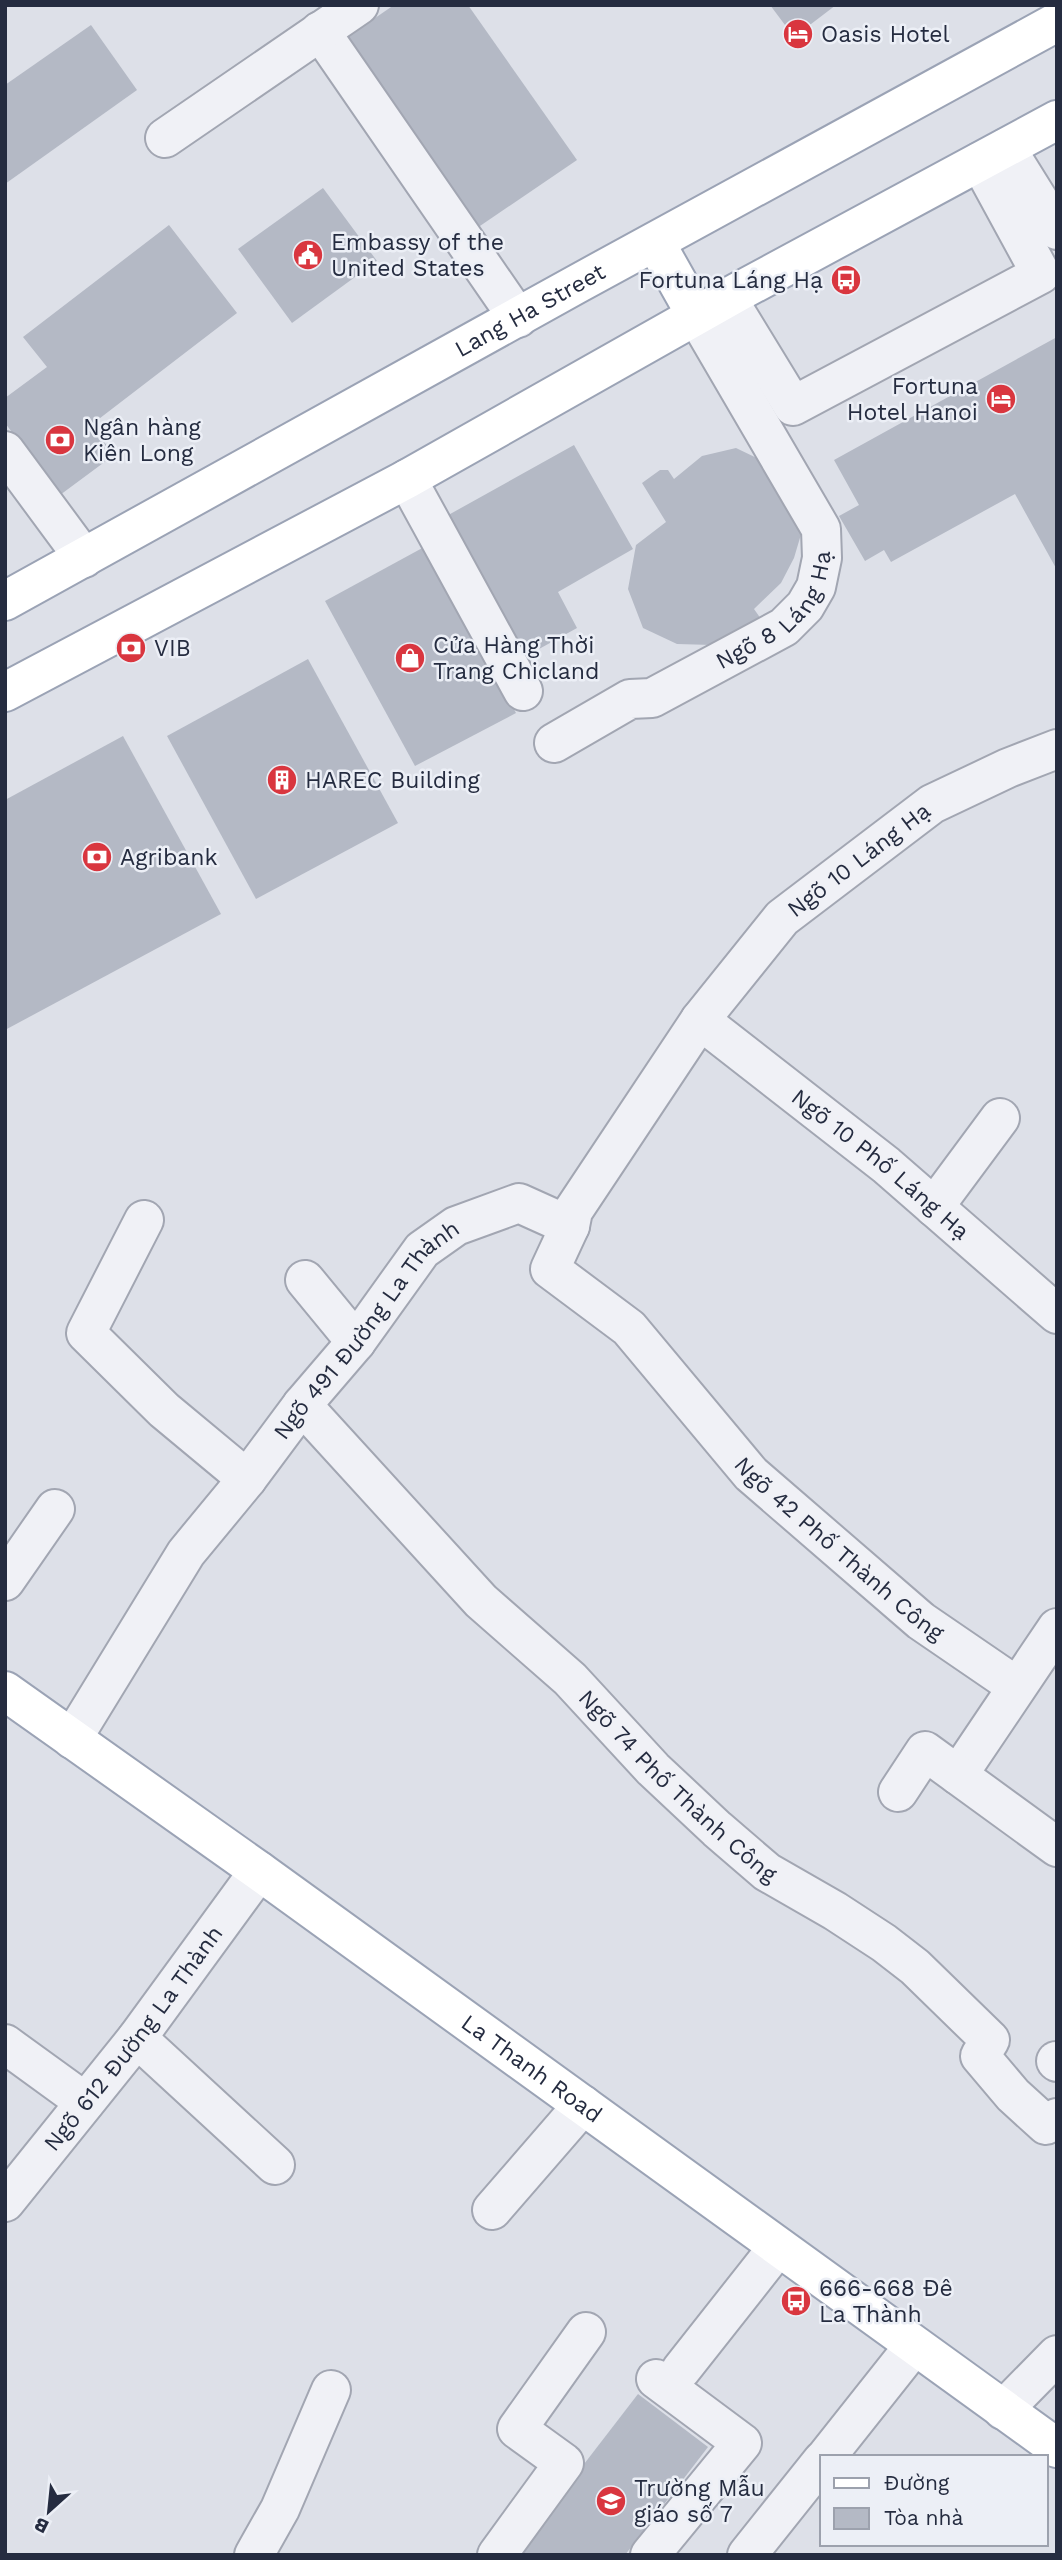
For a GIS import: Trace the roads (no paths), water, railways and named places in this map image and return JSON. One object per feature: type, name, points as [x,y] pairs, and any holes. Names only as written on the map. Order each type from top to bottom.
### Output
[{"type":"main road","name":"Lang Ha Street","points":[[5,601],[1057,22]]},
{"type":"main road","points":[[5,692],[407,479],[712,306],[1057,120]]},
{"type":"main road","points":[[655,243],[712,306]]},
{"type":"main road","name":"La Thanh Road","points":[[5,1691],[259,1871],[1057,2448]]},
{"type":"street","points":[[164,138],[359,5]]},
{"type":"street","points":[[320,31],[518,318]]},
{"type":"street","points":[[993,155],[1057,230]]},
{"type":"street","points":[[712,306],[793,406],[1041,274],[993,155]]},
{"type":"street","name":"Ngõ 8 Láng Hạ","points":[[554,743],[630,699],[652,698],[784,627],[805,606],[816,587],[822,558],[821,529],[712,306]]},
{"type":"street","points":[[5,452],[84,558]]},
{"type":"street","points":[[407,479],[523,691]]},
{"type":"street","name":"Ngõ 10 Láng Hạ","points":[[700,1020],[782,918],[932,804],[1008,768],[1057,749]]},
{"type":"street","points":[[570,1226],[573,1211],[700,1020]]},
{"type":"street","name":"Ngõ 10 Phố Láng Hạ","points":[[700,1020],[886,1165],[1057,1314]]},
{"type":"street","points":[[934,1207],[1000,1118]]},
{"type":"street","name":"Ngõ 491 Đường La Thành","points":[[72,1739],[186,1552],[247,1479],[302,1405],[356,1342],[422,1250],[456,1226],[519,1203],[570,1226]]},
{"type":"street","points":[[144,1220],[86,1334],[164,1410],[247,1479]]},
{"type":"street","name":"Ngõ 42 Phố Thành Công","points":[[570,1226],[550,1269],[628,1328],[751,1474],[921,1621],[1016,1686]]},
{"type":"street","points":[[305,1280],[356,1342]]},
{"type":"street","name":"Ngõ 74 Phố Thành Công","points":[[302,1405],[481,1601],[570,1679],[671,1786],[767,1872],[835,1911],[915,1967],[990,2040],[980,2056],[1013,2095],[1046,2125],[1057,2118]]},
{"type":"street","points":[[5,1581],[55,1509]]},
{"type":"street","points":[[958,1774],[1057,1628]]},
{"type":"street","points":[[898,1792],[925,1751],[1057,1847]]},
{"type":"street","name":"Ngõ 612 Đường La Thành","points":[[5,2202],[137,2038],[259,1871]]},
{"type":"street","points":[[137,2038],[275,2165]]},
{"type":"street","points":[[5,2044],[85,2102]]},
{"type":"street","points":[[492,2210],[583,2105]]},
{"type":"street","points":[[650,2555],[742,2443],[669,2374],[778,2247]]},
{"type":"street","points":[[496,2555],[564,2463],[517,2429],[586,2332]]},
{"type":"street","points":[[828,2455],[914,2346]]},
{"type":"street","points":[[1003,2410],[1057,2355]]},
{"type":"street","points":[[254,2555],[280,2509],[331,2390]]},
{"type":"street","points":[[747,2555],[820,2464]]},
{"type":"place","name":"Oasis Hotel","points":[[798,34]]},
{"type":"place","name":"Embassy of the United States","points":[[308,255]]},
{"type":"place","name":"Fortuna Láng Hạ","points":[[846,280]]},
{"type":"place","name":"Fortuna Hotel Hanoi","points":[[1001,399]]},
{"type":"place","name":"Ngân hàng Kiên Long","points":[[60,440]]},
{"type":"place","name":"VIB","points":[[131,648]]},
{"type":"place","name":"Cửa Hàng Thời Trang Chicland","points":[[410,658]]},
{"type":"place","name":"HAREC Building","points":[[282,780]]},
{"type":"place","name":"Agribank","points":[[97,857]]},
{"type":"place","name":"666-668 Đê La Thành","points":[[796,2301]]},
{"type":"place","name":"Trường Mẫu giáo số 7","points":[[611,2501]]}]
